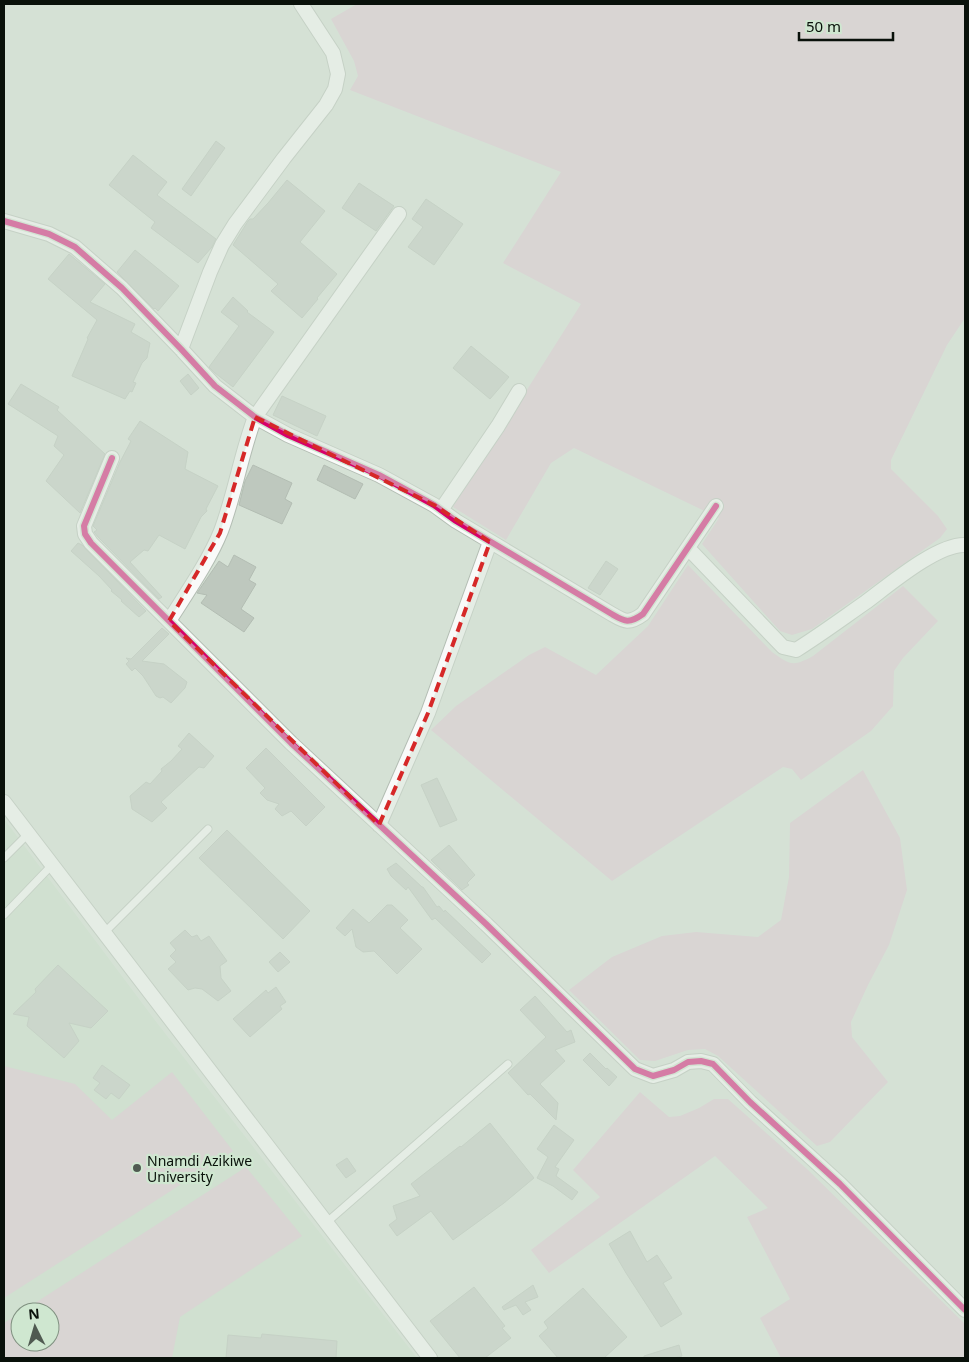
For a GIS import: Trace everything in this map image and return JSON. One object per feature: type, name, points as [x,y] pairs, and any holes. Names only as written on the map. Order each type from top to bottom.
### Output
[{"type":"street","points":[[181,349],[210,272],[235,224],[326,105],[335,89],[338,74],[333,53],[301,4]]},
{"type":"street","points":[[169,621],[220,533],[228,512],[255,417],[399,214]]},
{"type":"street","points":[[4,220],[49,234],[75,247],[122,288],[214,386],[255,417],[288,435],[379,475],[434,505],[490,542],[626,622],[634,621],[643,614],[716,506]]},
{"type":"street","points":[[441,510],[498,426],[519,391]]},
{"type":"street","points":[[112,458],[84,526],[85,534],[290,743],[486,924],[634,1069],[653,1076],[674,1070],[688,1062],[702,1061],[713,1064],[750,1102],[840,1184],[965,1310]]},
{"type":"street","points":[[379,826],[428,713],[490,542]]},
{"type":"street","points":[[688,548],[783,647],[796,650],[818,637],[922,562],[935,554],[958,545],[965,545]]},
{"type":"street","points":[[4,802],[430,1358]]},
{"type":"lane","points":[[104,933],[208,829]]},
{"type":"lane","points":[[4,858],[28,834]]},
{"type":"lane","points":[[4,915],[52,866]]},
{"type":"lane","points":[[326,1223],[508,1064]]},
{"type":"highlighted area","points":[[255,417],[434,505],[490,542],[428,713],[379,825],[169,621],[220,533]]},
{"type":"shaded area","points":[[357,4],[965,4],[965,318],[947,345],[891,460],[891,469],[938,516],[947,529],[940,538],[812,629],[792,635],[780,631],[702,544],[719,518],[574,448],[551,463],[506,540],[453,507],[581,304],[503,263],[561,172],[350,90],[358,76],[354,61],[331,19]]},
{"type":"shaded area","points":[[688,565],[772,652],[783,660],[792,663],[801,662],[813,656],[903,586],[938,621],[903,658],[894,671],[893,706],[871,731],[801,780],[792,769],[783,767],[612,881],[431,730],[456,706],[529,655],[545,647],[596,675],[648,626]]},
{"type":"shaded area","points":[[863,770],[900,838],[907,890],[889,945],[851,1022],[852,1037],[888,1082],[830,1142],[817,1146],[718,1056],[705,1049],[688,1050],[655,1061],[640,1060],[569,990],[612,957],[662,936],[696,932],[758,937],[781,920],[789,877],[790,823]]},
{"type":"shaded area","name":"Nnamdi Azikiwe University","points":[[4,819],[157,1023],[417,1358],[4,1358]]},
{"type":"shaded area","points":[[4,1066],[75,1084],[112,1120],[172,1072],[233,1151],[4,1298]]},
{"type":"shaded area","points":[[640,1092],[669,1117],[680,1116],[714,1099],[728,1099],[807,1169],[965,1324],[965,1358],[781,1358],[760,1318],[790,1299],[747,1217],[768,1208],[715,1156],[549,1273],[531,1250],[600,1197],[573,1170]]},
{"type":"shaded area","points":[[246,1167],[302,1236],[180,1317],[172,1358],[4,1358],[4,1323],[10,1319],[10,1352],[60,1352],[60,1302],[37,1302]]},
{"type":"building","points":[[216,141],[225,148],[191,196],[182,189]]},
{"type":"building","points":[[133,155],[167,182],[157,195],[216,239],[212,247],[198,263],[151,228],[155,222],[109,185]]},
{"type":"building","points":[[287,180],[325,211],[300,242],[337,274],[302,318],[271,291],[278,284],[233,245],[248,221],[253,219]]},
{"type":"building","points":[[359,183],[394,206],[376,231],[342,208]]},
{"type":"building","points":[[426,199],[463,224],[434,265],[408,247],[423,227],[412,219]]},
{"type":"building","points":[[135,250],[179,286],[158,311],[117,272]]},
{"type":"building","points":[[69,254],[105,284],[90,302],[135,324],[131,332],[150,343],[147,358],[142,363],[133,382],[136,383],[132,392],[130,391],[125,399],[72,376],[87,338],[97,320],[48,279]]},
{"type":"building","points":[[233,297],[247,312],[274,332],[233,387],[209,367],[239,326],[221,312]]},
{"type":"building","points":[[471,346],[509,377],[490,399],[453,368]]},
{"type":"building","points":[[188,374],[199,388],[191,395],[180,381]]},
{"type":"building","points":[[21,384],[59,407],[57,410],[105,454],[80,513],[46,481],[64,455],[54,446],[58,436],[8,404]]},
{"type":"building","points":[[282,396],[326,416],[317,436],[273,415]]},
{"type":"building","points":[[140,421],[188,452],[185,469],[218,486],[206,509],[207,511],[201,517],[185,549],[159,535],[148,551],[144,550],[130,562],[162,597],[159,599],[98,537],[94,532],[97,530],[93,526],[131,441],[128,439]]},
{"type":"building","points":[[253,465],[292,483],[285,499],[292,503],[282,524],[239,505],[245,481]]},
{"type":"building","points":[[324,465],[363,484],[355,499],[317,480]]},
{"type":"building","points":[[78,543],[146,611],[139,617],[111,591],[99,576],[71,551]]},
{"type":"building","points":[[234,555],[256,567],[249,580],[256,584],[241,609],[254,618],[244,632],[201,603],[207,595],[197,593],[219,561],[228,567]]},
{"type":"building","points":[[606,561],[618,569],[600,595],[588,588]]},
{"type":"building","points":[[162,628],[169,634],[142,661],[164,664],[187,682],[185,688],[171,703],[163,697],[156,696],[143,676],[135,668],[132,671],[126,664],[129,661],[126,658],[131,659]]},
{"type":"building","points":[[189,733],[214,756],[204,768],[199,767],[161,802],[167,808],[152,822],[132,809],[130,796],[146,782],[150,784],[162,771],[161,769],[182,749],[178,746]]},
{"type":"building","points":[[266,748],[325,807],[306,826],[291,811],[282,816],[275,809],[279,804],[267,800],[260,793],[265,788],[246,768]]},
{"type":"building","points":[[437,778],[457,820],[440,827],[421,785]]},
{"type":"building","points":[[227,830],[310,911],[283,939],[199,858]]},
{"type":"building","points":[[449,845],[475,875],[467,883],[469,885],[462,890],[431,860]]},
{"type":"building","points":[[396,863],[423,887],[437,907],[439,906],[444,912],[445,910],[491,954],[482,963],[435,918],[432,920],[408,887],[406,890],[391,876],[387,869]]},
{"type":"building","points":[[387,905],[392,905],[408,920],[400,928],[422,949],[397,974],[374,951],[363,952],[356,947],[352,929],[345,936],[336,928],[353,909],[369,923]]},
{"type":"building","points":[[185,930],[192,937],[197,935],[201,941],[209,936],[227,961],[220,966],[221,978],[231,991],[218,1001],[202,989],[188,990],[168,969],[176,962],[170,956],[176,950],[170,943]]},
{"type":"building","points":[[280,952],[290,962],[278,972],[269,962]]},
{"type":"building","points":[[58,965],[108,1011],[91,1028],[69,1023],[79,1041],[64,1058],[27,1026],[29,1017],[13,1014],[36,992],[35,989]]},
{"type":"building","points":[[276,987],[286,1002],[280,1006],[282,1009],[250,1037],[233,1019],[266,990],[268,993]]},
{"type":"building","points":[[535,996],[567,1032],[571,1030],[575,1042],[555,1050],[565,1061],[540,1084],[558,1103],[556,1120],[530,1094],[528,1095],[508,1073],[546,1037],[520,1010]]},
{"type":"building","points":[[590,1053],[617,1077],[609,1086],[583,1060]]},
{"type":"building","points":[[102,1065],[130,1085],[119,1099],[111,1093],[106,1099],[94,1090],[100,1083],[93,1078]]},
{"type":"building","points":[[490,1123],[534,1178],[504,1203],[453,1240],[431,1211],[397,1236],[389,1225],[397,1219],[393,1206],[420,1196],[411,1184]]},
{"type":"building","points":[[554,1125],[574,1140],[555,1167],[559,1169],[556,1176],[578,1192],[572,1200],[553,1186],[537,1178],[548,1157],[537,1149]]},
{"type":"building","points":[[347,1158],[356,1171],[346,1178],[336,1165]]},
{"type":"building","points":[[630,1231],[647,1262],[657,1255],[672,1278],[663,1283],[682,1314],[661,1327],[609,1244]]},
{"type":"building","points":[[533,1285],[538,1297],[525,1302],[531,1310],[523,1315],[516,1305],[504,1310],[502,1307]]},
{"type":"building","points":[[474,1287],[505,1326],[502,1328],[511,1338],[485,1358],[460,1358],[430,1321]]},
{"type":"building","points":[[583,1288],[627,1337],[604,1358],[558,1358],[539,1336],[548,1328],[544,1322]]},
{"type":"building","points":[[262,1334],[337,1341],[336,1358],[226,1358],[228,1335],[261,1338]]},
{"type":"building","points":[[679,1345],[682,1356],[674,1358],[644,1358],[644,1356]]},
{"type":"cycle path","points":[[4,221],[49,234],[75,247],[122,288],[215,386],[255,417],[288,435],[379,475],[434,505],[456,521],[623,620],[630,621],[643,614],[716,506]]},
{"type":"cycle path","points":[[112,458],[84,526],[85,534],[91,543],[291,743],[486,924],[635,1069],[653,1076],[674,1070],[688,1062],[701,1061],[713,1064],[750,1102],[840,1184],[965,1310]]},
{"type":"place","name":"Nnamdi Azikiwe University","points":[[137,1168]]}]
